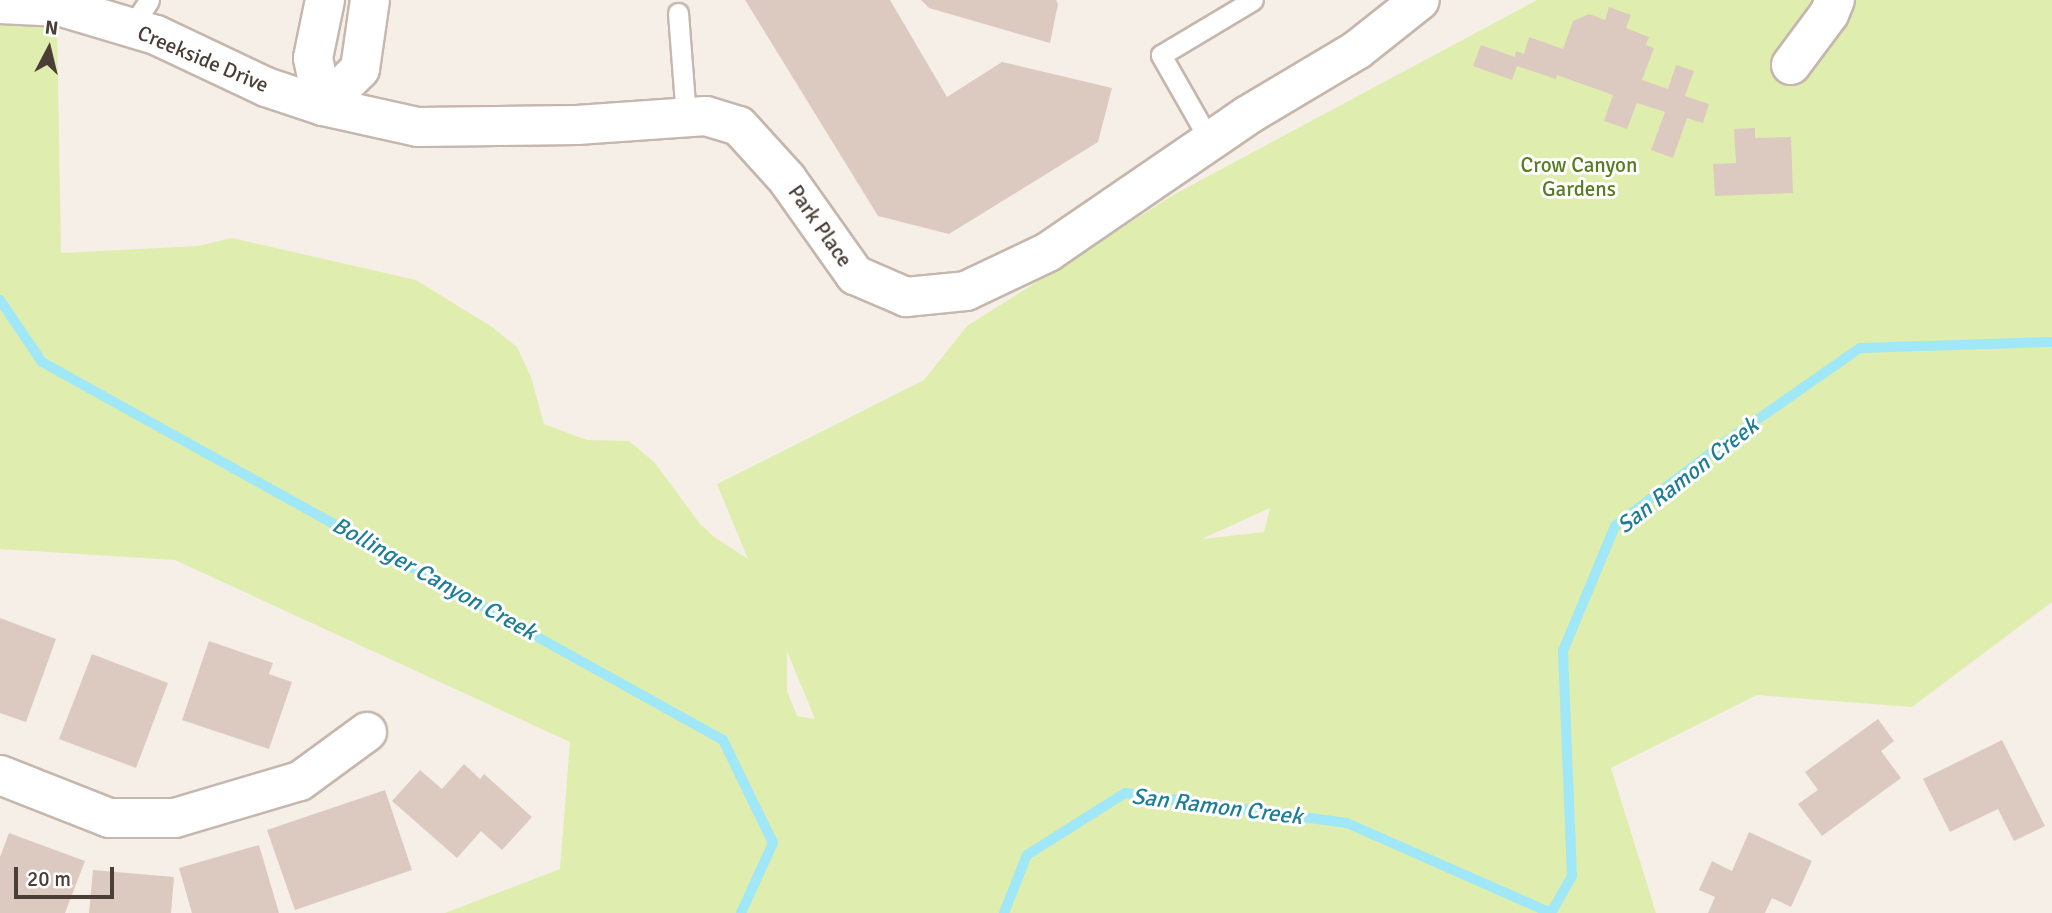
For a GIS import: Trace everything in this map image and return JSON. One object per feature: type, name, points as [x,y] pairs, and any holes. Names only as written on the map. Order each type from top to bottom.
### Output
[{"type":"street","points":[[323,106],[313,58],[325,0]]},
{"type":"street","points":[[323,106],[360,69],[370,0]]},
{"type":"street","name":"Park Place","points":[[323,106],[418,127],[577,125],[706,116],[739,126],[787,179],[855,275],[905,297],[966,291],[1048,252],[1210,141],[1357,50],[1420,0]]},
{"type":"street","points":[[1791,65],[1829,14],[1835,0]]},
{"type":"street","name":"Creekside Drive","points":[[0,4],[140,14],[156,35],[266,87],[323,106]]},
{"type":"street","points":[[0,775],[109,818],[175,818],[300,781],[367,732]]},
{"type":"lane","points":[[1210,141],[1161,55],[1253,0]]},
{"type":"lane","points":[[678,13],[686,118]]},
{"type":"green space","name":"Crow Canyon Gardens","points":[[1537,0],[2052,0],[2052,602],[1912,707],[1757,695],[1611,768],[1656,913],[445,913],[560,869],[570,742],[175,560],[0,549],[0,23],[57,25],[61,253],[198,246],[232,238],[416,280],[492,327],[517,347],[531,377],[544,424],[587,440],[629,441],[655,463],[700,524],[714,537],[748,559],[717,484],[924,380],[967,326],[1175,194]],"holes":[[[1270,508],[1264,532],[1203,539],[1204,538]],[[787,651],[815,719],[797,716],[787,691]]]},
{"type":"building","points":[[745,0],[890,0],[947,97],[1002,62],[1112,88],[1098,142],[949,234],[878,216]]},
{"type":"building","points":[[921,0],[1056,0],[1058,4],[1050,43],[929,8]]},
{"type":"building","points":[[1609,7],[1631,15],[1626,28],[1649,37],[1646,45],[1654,48],[1642,80],[1668,89],[1676,65],[1694,71],[1685,96],[1709,104],[1703,123],[1687,118],[1673,158],[1651,150],[1665,112],[1637,103],[1627,129],[1604,121],[1613,95],[1557,75],[1556,79],[1517,66],[1512,80],[1473,66],[1481,45],[1515,57],[1516,51],[1524,54],[1529,37],[1563,49],[1573,21],[1589,14],[1605,20]]},
{"type":"building","points":[[1755,128],[1755,138],[1791,137],[1793,193],[1715,196],[1713,164],[1736,163],[1734,129]]},
{"type":"building","points":[[0,618],[56,639],[26,722],[0,713]]},
{"type":"building","points":[[209,641],[273,663],[269,674],[292,682],[269,749],[182,720]]},
{"type":"building","points":[[92,654],[168,683],[136,768],[59,739]]},
{"type":"building","points":[[1878,719],[1894,741],[1881,751],[1901,778],[1822,836],[1798,804],[1818,790],[1805,772]]},
{"type":"building","points":[[2002,740],[2045,826],[2014,841],[1998,809],[1950,832],[1923,779]]},
{"type":"building","points":[[464,764],[480,779],[484,774],[532,817],[502,850],[481,831],[457,858],[392,801],[420,770],[442,789]]},
{"type":"building","points":[[385,790],[412,870],[295,910],[267,830]]},
{"type":"building","points":[[1749,832],[1812,861],[1791,907],[1772,898],[1765,913],[1708,913],[1715,897],[1699,890],[1712,861],[1732,871]]},
{"type":"building","points":[[9,833],[85,861],[65,913],[0,913],[0,857]]},
{"type":"building","points":[[259,845],[279,913],[192,913],[179,868]]},
{"type":"building","points":[[93,870],[174,877],[171,913],[89,913]]},
{"type":"waterway","name":"Bollinger Canyon Creek","points":[[0,300],[42,362],[723,740],[773,843],[741,913]]},
{"type":"waterway","name":"San Ramon Creek","points":[[1004,913],[1027,855],[1125,793],[1347,823],[1551,913],[1572,876],[1563,651],[1615,526],[1728,440],[1860,348],[2052,342]]}]
